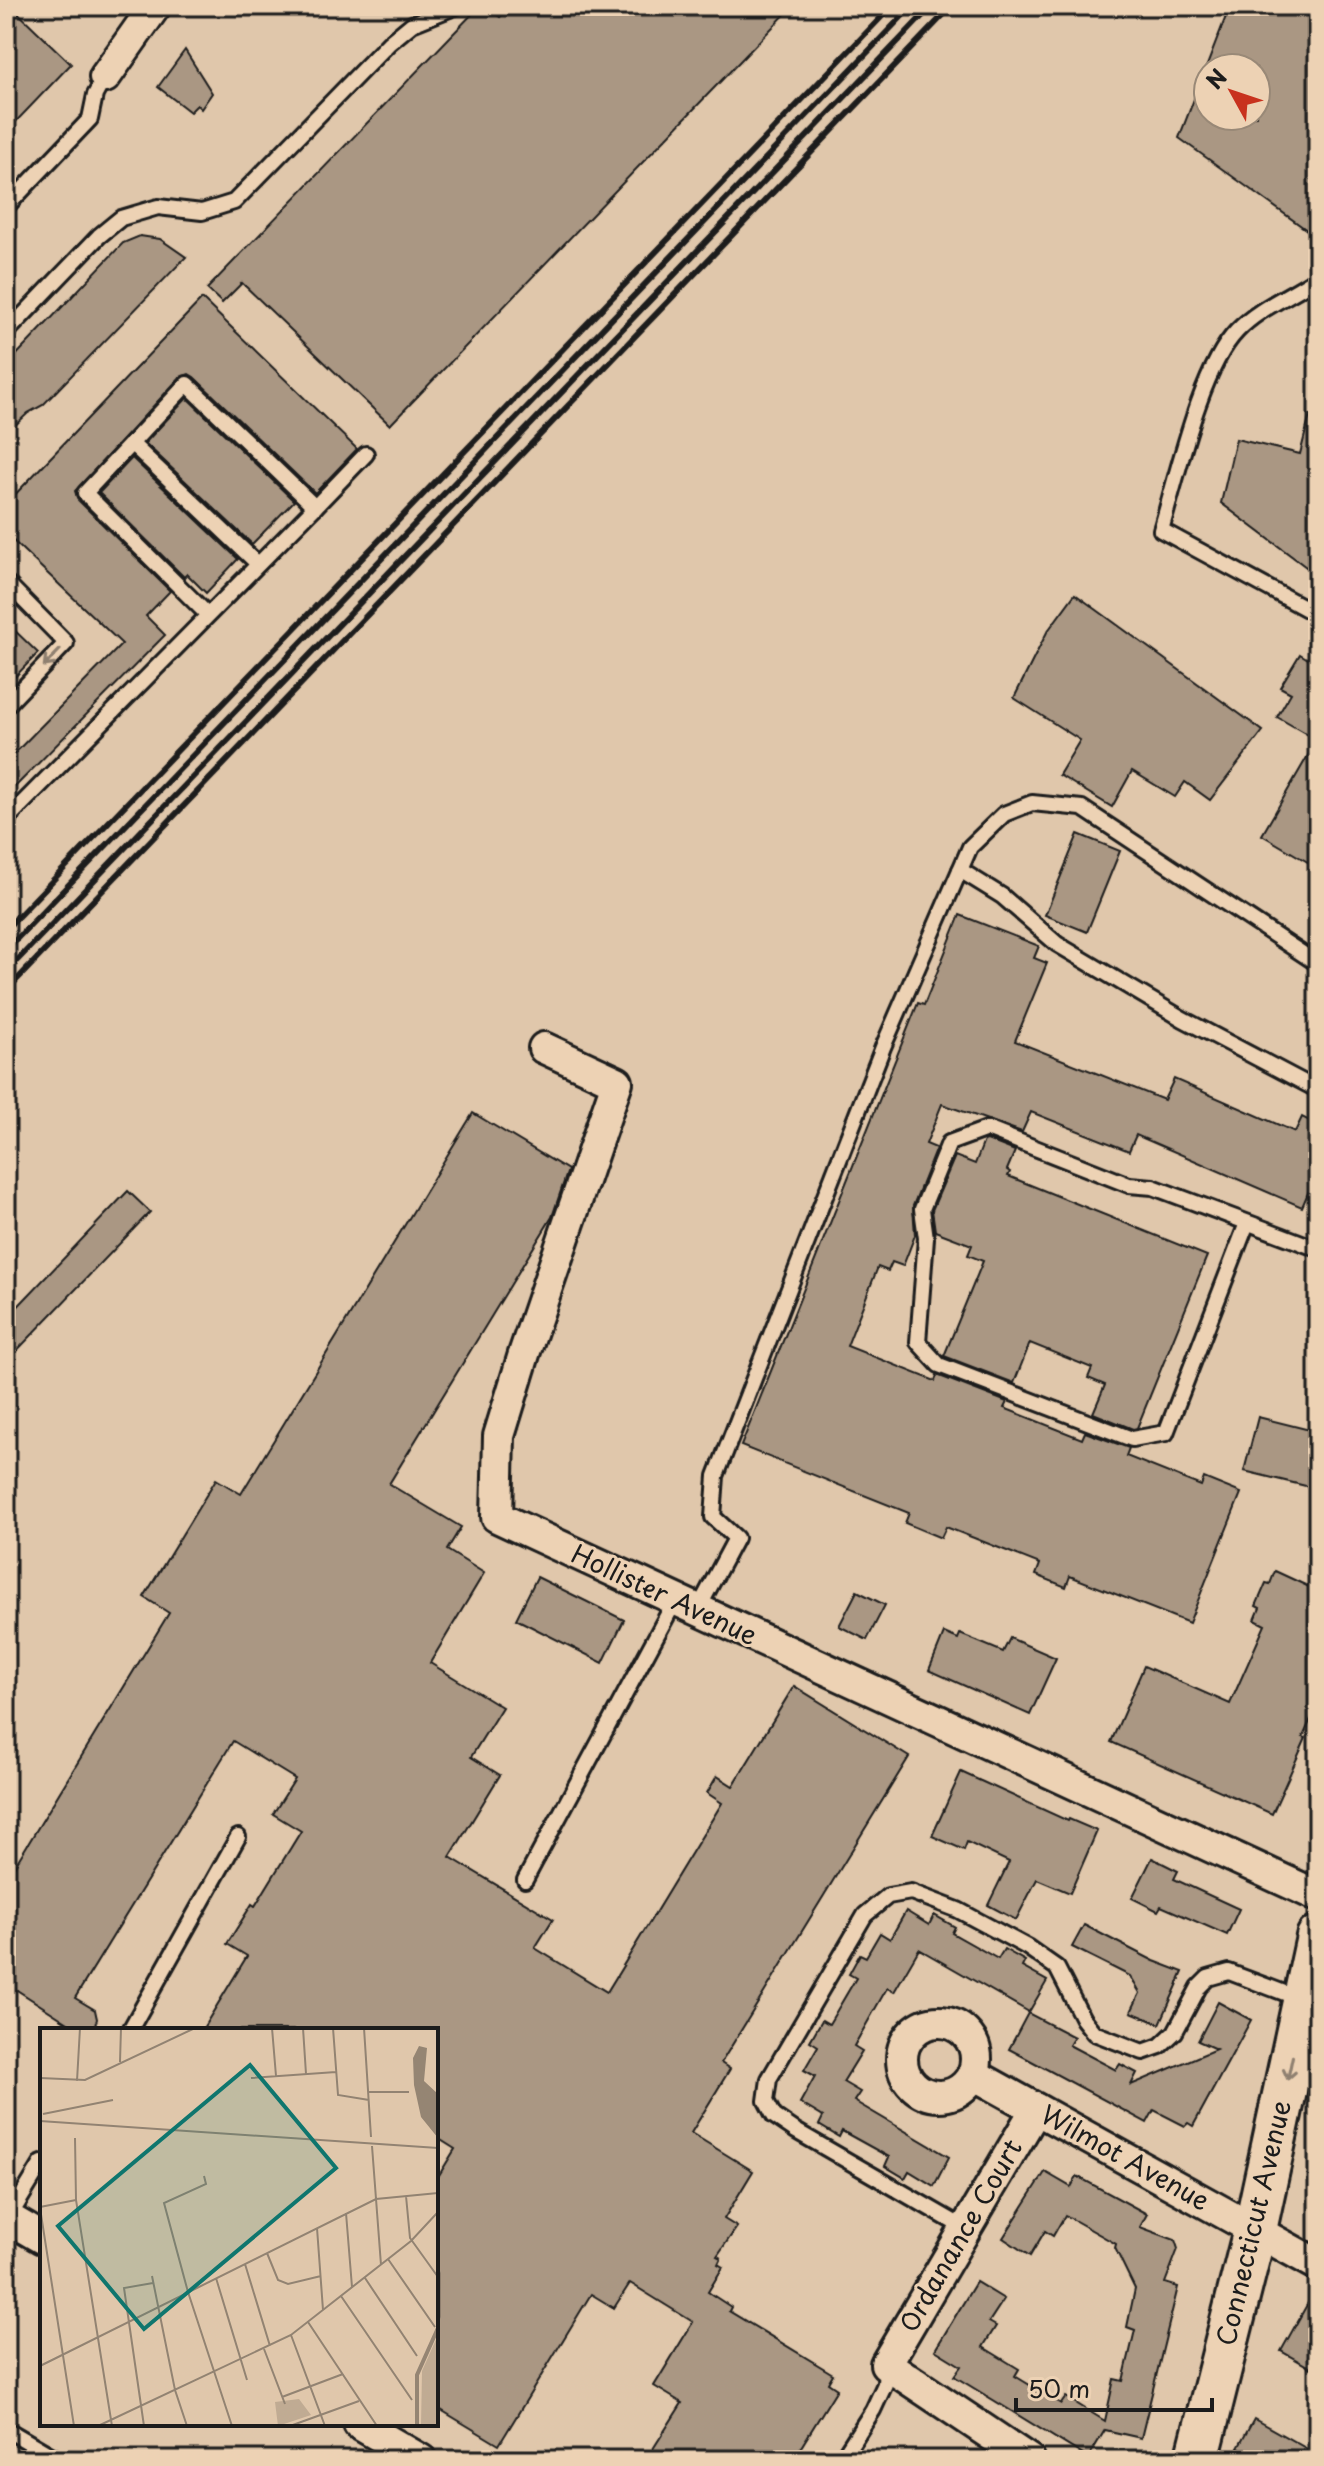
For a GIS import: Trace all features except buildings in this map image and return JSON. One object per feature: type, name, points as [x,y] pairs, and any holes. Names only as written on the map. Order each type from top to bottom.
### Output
[{"type":"main road","name":"Connecticut Avenue","points":[[1197,2460],[1255,2230],[1318,1937]]},
{"type":"street","points":[[105,77],[155,6]]},
{"type":"street","name":"Hollister Avenue","points":[[544,1048],[617,1082],[499,1436],[497,1517],[1318,1896]]},
{"type":"street","name":"Wilmot Avenue","points":[[973,2074],[1318,2265]]},
{"type":"street","name":"Ordanance Court","points":[[886,2364],[1036,2109]]},
{"type":"street","points":[[7,2218],[40,2237]]},
{"type":"street","points":[[886,2364],[1029,2460]]},
{"type":"street","points":[[362,2426],[421,2460]]},
{"type":"lane","points":[[6,333],[99,236],[121,218],[158,207],[202,212],[234,202],[389,43],[412,24],[457,6]]},
{"type":"lane","points":[[6,207],[90,119],[95,95],[105,77]]},
{"type":"lane","points":[[1318,277],[1267,306],[1236,332],[1212,367],[1161,530],[1318,615]]},
{"type":"lane","points":[[208,615],[85,493],[187,384],[315,507]]},
{"type":"lane","points":[[132,444],[258,564]]},
{"type":"lane","points":[[6,820],[366,454]]},
{"type":"lane","points":[[6,582],[66,643],[6,706]]},
{"type":"lane","points":[[525,1880],[686,1606],[736,1538],[713,1517],[716,1476],[883,1047],[970,847],[1004,814],[1032,803],[1082,808],[1318,964]]},
{"type":"lane","points":[[960,870],[1002,896],[1057,944],[1183,1019],[1318,1090]]},
{"type":"lane","points":[[1247,1223],[1166,1433],[1132,1439],[939,1365],[918,1342],[926,1238],[922,1209],[949,1143],[987,1129],[1129,1185],[1153,1187],[1318,1249]]},
{"type":"lane","points":[[131,2028],[238,1837]]},
{"type":"lane","points":[[966,2229],[796,2131],[774,2116],[766,2101],[769,2079],[816,1996],[865,1915],[888,1896],[911,1892],[958,1910],[1027,1947],[1057,1968],[1083,2019],[1094,2033],[1143,2052],[1160,2046],[1175,2032],[1199,1987],[1208,1978],[1229,1972],[1304,2000]]},
{"type":"lane","points":[[7,2218],[40,2166]]},
{"type":"lane","points":[[841,2460],[873,2410],[885,2384],[886,2364]]},
{"type":"lane","points":[[6,2429],[59,2460]]},
{"type":"railway","points":[[6,929],[892,6]]},
{"type":"railway","points":[[6,950],[912,6]]},
{"type":"railway","points":[[6,972],[932,6]]},
{"type":"railway","points":[[6,991],[952,6]]}]
